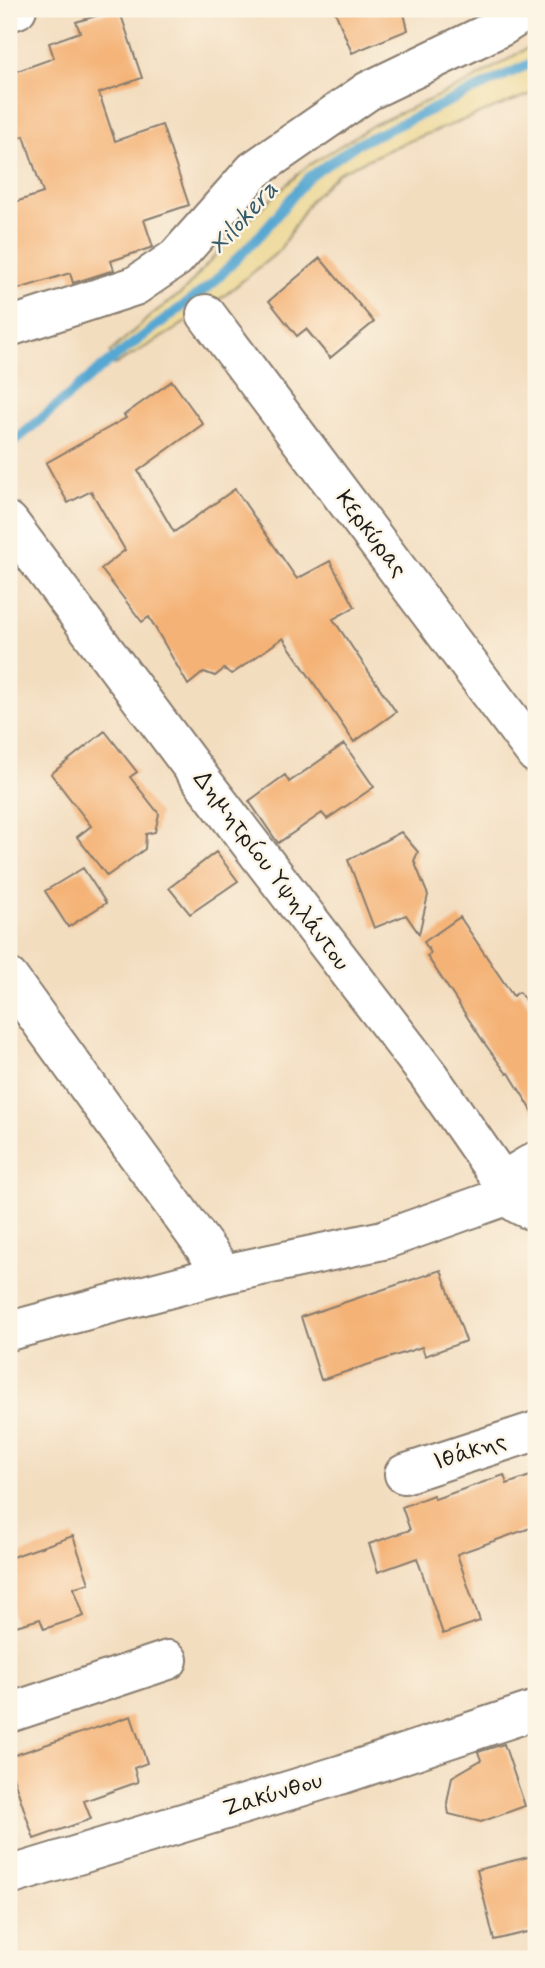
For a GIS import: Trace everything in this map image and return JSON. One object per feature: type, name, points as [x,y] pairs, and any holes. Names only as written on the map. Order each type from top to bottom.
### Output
[{"type":"street","points":[[9,12],[17,9]]},
{"type":"street","points":[[9,327],[135,286],[176,258],[254,170],[368,91],[501,27],[529,9]]},
{"type":"street","name":"Κερκύρας","points":[[206,314],[536,754]]},
{"type":"street","name":"Δημητρίου Υψηλάντου","points":[[9,522],[191,767],[429,1076],[515,1196]]},
{"type":"street","points":[[9,978],[224,1274]]},
{"type":"street","points":[[9,1331],[224,1274],[383,1240],[515,1196],[536,1161]]},
{"type":"street","name":"Ιθάκης","points":[[404,1474],[536,1431]]},
{"type":"street","points":[[9,1713],[168,1660]]},
{"type":"street","name":"Ζακύνθου","points":[[9,1876],[343,1774],[536,1710]]},
{"type":"sand","points":[[536,43],[536,92],[404,143],[338,173],[310,201],[279,251],[224,296],[115,365],[110,352],[155,312],[183,292],[240,227],[306,167],[375,124],[465,84]]},
{"type":"building","points":[[119,9],[142,78],[99,93],[115,141],[162,125],[189,205],[144,220],[153,247],[111,261],[114,270],[73,283],[70,273],[9,292],[9,204],[43,193],[24,136],[9,142],[9,74],[54,58],[49,43],[80,32],[76,22]]},
{"type":"building","points":[[334,9],[403,9],[408,30],[352,53]]},
{"type":"building","points":[[320,258],[374,322],[330,358],[306,329],[297,336],[269,301]]},
{"type":"building","points":[[172,381],[203,424],[138,471],[174,532],[235,489],[297,579],[330,561],[355,607],[333,619],[396,712],[354,742],[283,638],[232,674],[224,669],[215,676],[204,672],[188,685],[149,617],[142,622],[101,569],[125,550],[91,491],[68,503],[46,463],[126,418],[124,415]]},
{"type":"building","points":[[105,731],[137,772],[130,777],[159,814],[155,832],[146,834],[145,849],[107,876],[77,837],[91,826],[51,774]]},
{"type":"building","points":[[344,744],[374,787],[327,819],[322,813],[278,843],[249,801],[285,775],[289,782]]},
{"type":"building","points":[[401,832],[418,852],[414,861],[428,895],[419,934],[406,915],[374,928],[348,860]]},
{"type":"building","points":[[216,852],[238,881],[190,914],[169,888]]},
{"type":"building","points":[[83,868],[106,903],[68,927],[45,891]]},
{"type":"building","points":[[460,917],[513,996],[519,992],[536,1015],[536,1117],[509,1073],[507,1074],[485,1044],[427,956],[431,953],[424,942]]},
{"type":"building","points":[[441,1270],[466,1341],[425,1356],[422,1347],[321,1380],[301,1317]]},
{"type":"building","points":[[536,1474],[536,1526],[457,1554],[480,1621],[443,1634],[417,1558],[378,1572],[369,1544],[410,1530],[402,1507],[433,1495],[435,1499],[504,1475],[507,1484]]},
{"type":"building","points":[[73,1536],[89,1583],[74,1588],[84,1616],[44,1629],[40,1619],[16,1626],[9,1604],[9,1558]]},
{"type":"building","points":[[131,1716],[147,1763],[134,1768],[138,1782],[84,1801],[91,1819],[34,1839],[9,1765],[9,1757]]},
{"type":"building","points":[[504,1744],[525,1806],[481,1822],[449,1814],[447,1803],[452,1777],[481,1760],[478,1752]]},
{"type":"building","points":[[536,1855],[536,1930],[494,1940],[477,1870]]},
{"type":"waterway","name":"Xilokera","points":[[9,446],[101,368],[212,284],[261,234],[309,177],[357,144],[536,61]]}]
